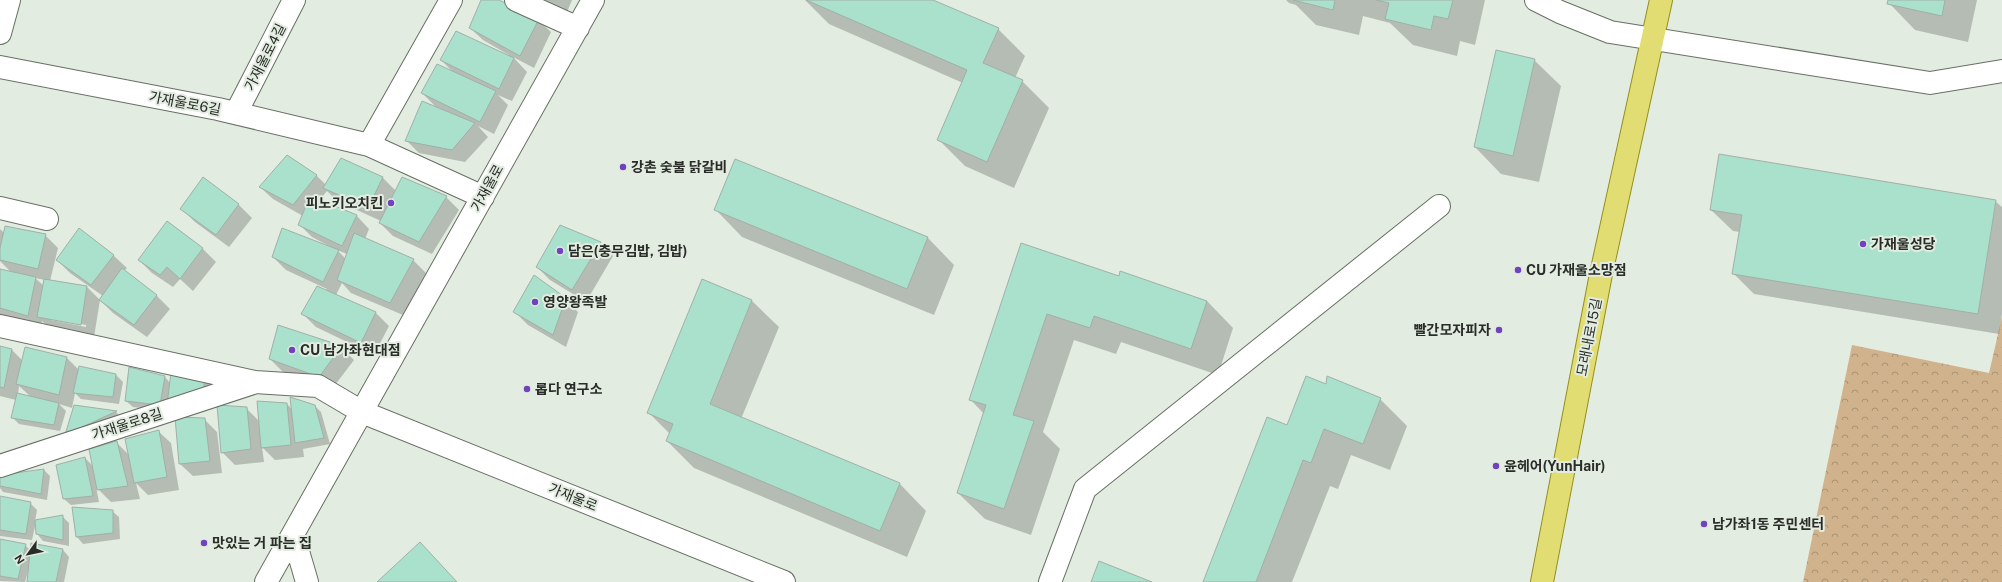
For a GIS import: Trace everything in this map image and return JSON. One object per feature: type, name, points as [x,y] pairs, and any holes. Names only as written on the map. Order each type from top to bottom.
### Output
[{"type":"main road","name":"모래내로15길","points":[[1542,582],[1601,274],[1661,0]]},
{"type":"street","points":[[0,33],[9,0]]},
{"type":"street","name":"가재울로4길","points":[[236,113],[294,0]]},
{"type":"street","points":[[369,145],[451,0]]},
{"type":"street","points":[[516,0],[578,28]]},
{"type":"street","name":"가재울로","points":[[266,582],[593,0]]},
{"type":"street","points":[[1536,0],[1560,12],[1610,32],[1930,83],[2002,71]]},
{"type":"street","name":"가재울로6길","points":[[0,67],[236,113],[369,145],[483,197]]},
{"type":"street","points":[[1050,582],[1085,489],[1439,206]]},
{"type":"street","points":[[0,208],[47,219]]},
{"type":"street","name":"가재울로8길","points":[[0,326],[254,382],[318,386],[362,412]]},
{"type":"street","name":"가재울로8길","points":[[0,466],[254,382]]},
{"type":"street","name":"가재울로","points":[[362,412],[784,582]]},
{"type":"street","points":[[293,534],[307,582]]},
{"type":"green space","points":[[2002,317],[2002,582],[1803,582],[1852,345],[1989,373]]},
{"type":"building","points":[[481,0],[499,0],[539,19],[520,56],[469,28]]},
{"type":"building","points":[[806,0],[933,0],[999,28],[983,63],[1023,80],[987,162],[937,140],[967,70]]},
{"type":"building","points":[[1293,0],[1335,0],[1333,10]]},
{"type":"building","points":[[1376,0],[1453,0],[1448,19],[1434,16],[1431,30],[1385,19],[1389,3]]},
{"type":"building","points":[[1888,0],[1945,0],[1942,16],[1887,4]]},
{"type":"building","points":[[456,31],[514,58],[499,89],[440,60]]},
{"type":"building","points":[[1496,50],[1535,59],[1513,156],[1474,147]]},
{"type":"building","points":[[437,64],[496,91],[480,122],[421,93]]},
{"type":"building","points":[[422,101],[475,123],[452,150],[405,141]]},
{"type":"building","name":"가재울성당","points":[[1719,154],[1996,200],[1978,314],[1732,274],[1742,215],[1710,210]]},
{"type":"building","points":[[287,155],[317,175],[293,205],[259,187]]},
{"type":"building","points":[[341,158],[383,177],[368,208],[323,188]]},
{"type":"building","points":[[735,159],[928,237],[907,289],[714,210]]},
{"type":"building","points":[[203,177],[239,204],[216,235],[180,209]]},
{"type":"building","points":[[402,177],[447,196],[419,242],[379,223]]},
{"type":"building","points":[[310,196],[357,215],[342,246],[298,225]]},
{"type":"building","points":[[167,221],[203,248],[180,279],[167,267],[160,275],[138,260]]},
{"type":"building","points":[[560,225],[601,242],[572,290],[536,267]]},
{"type":"building","points":[[5,226],[46,234],[38,269],[0,260],[0,248]]},
{"type":"building","points":[[79,228],[114,255],[91,285],[56,260]]},
{"type":"building","points":[[282,228],[339,250],[323,282],[272,257]]},
{"type":"building","points":[[354,233],[414,259],[390,303],[337,280]]},
{"type":"building","points":[[1021,243],[1119,276],[1120,271],[1207,301],[1191,349],[1094,316],[1090,328],[1047,314],[1013,415],[1034,421],[1004,509],[957,493],[986,405],[969,400]]},
{"type":"building","points":[[122,268],[157,295],[134,325],[99,300]]},
{"type":"building","points":[[0,269],[36,277],[28,316],[0,308]]},
{"type":"building","points":[[534,275],[566,298],[553,335],[513,312]]},
{"type":"building","points":[[44,279],[87,286],[81,325],[37,317]]},
{"type":"building","points":[[702,279],[752,300],[710,404],[900,483],[880,531],[666,441],[673,424],[647,413]]},
{"type":"building","points":[[317,286],[376,312],[361,343],[301,314]]},
{"type":"building","points":[[278,325],[342,346],[319,377],[269,359]]},
{"type":"building","points":[[0,346],[12,349],[4,388],[0,387]]},
{"type":"building","points":[[25,347],[67,357],[59,395],[16,384]]},
{"type":"building","points":[[79,366],[116,374],[113,397],[73,393]]},
{"type":"building","points":[[129,367],[165,376],[160,405],[125,401]]},
{"type":"building","points":[[171,372],[204,378],[204,392],[167,405]]},
{"type":"building","points":[[1306,376],[1326,384],[1327,376],[1381,398],[1363,444],[1324,429],[1311,463],[1303,460],[1256,582],[1203,582],[1267,417],[1287,425]]},
{"type":"building","points":[[17,393],[59,403],[54,425],[11,418]]},
{"type":"building","points":[[290,397],[315,405],[324,438],[295,443]]},
{"type":"building","points":[[257,401],[287,403],[291,445],[261,448]]},
{"type":"building","points":[[74,405],[117,411],[65,435]]},
{"type":"building","points":[[217,405],[247,407],[251,449],[221,453]]},
{"type":"building","points":[[175,417],[205,418],[210,461],[179,464]]},
{"type":"building","points":[[159,430],[167,477],[134,483],[125,439]]},
{"type":"building","points":[[117,441],[128,486],[97,490],[89,449]]},
{"type":"building","points":[[85,457],[93,496],[63,499],[56,465]]},
{"type":"building","points":[[44,469],[41,494],[0,486],[0,475]]},
{"type":"building","points":[[0,496],[31,502],[26,534],[0,530]]},
{"type":"building","points":[[72,507],[113,510],[113,533],[76,537]]},
{"type":"building","points":[[63,515],[63,540],[36,534],[35,520]]},
{"type":"building","points":[[0,539],[26,544],[18,579],[0,576]]},
{"type":"building","points":[[420,542],[457,582],[377,582]]},
{"type":"building","points":[[31,543],[63,549],[56,582],[27,582]]},
{"type":"building","points":[[1099,561],[1152,582],[1091,582]]},
{"type":"place","name":"강촌 숯불 닭갈비","points":[[623,167]]},
{"type":"place","name":"피노키오치킨","points":[[391,203]]},
{"type":"place","name":"가재울성당","points":[[1863,244]]},
{"type":"place","name":"담은(충무김밥, 김밥)","points":[[560,251]]},
{"type":"place","name":"CU 가재울소망점","points":[[1518,270]]},
{"type":"place","name":"영양왕족발","points":[[535,302]]},
{"type":"place","name":"빨간모자피자","points":[[1499,330]]},
{"type":"place","name":"CU 남가좌현대점","points":[[292,350]]},
{"type":"place","name":"롭다 연구소","points":[[527,389]]},
{"type":"place","name":"윤헤어(YunHair)","points":[[1496,466]]},
{"type":"place","name":"남가좌1동 주민센터","points":[[1704,524]]},
{"type":"place","name":"맛있는 거 파는 집","points":[[204,543]]}]
